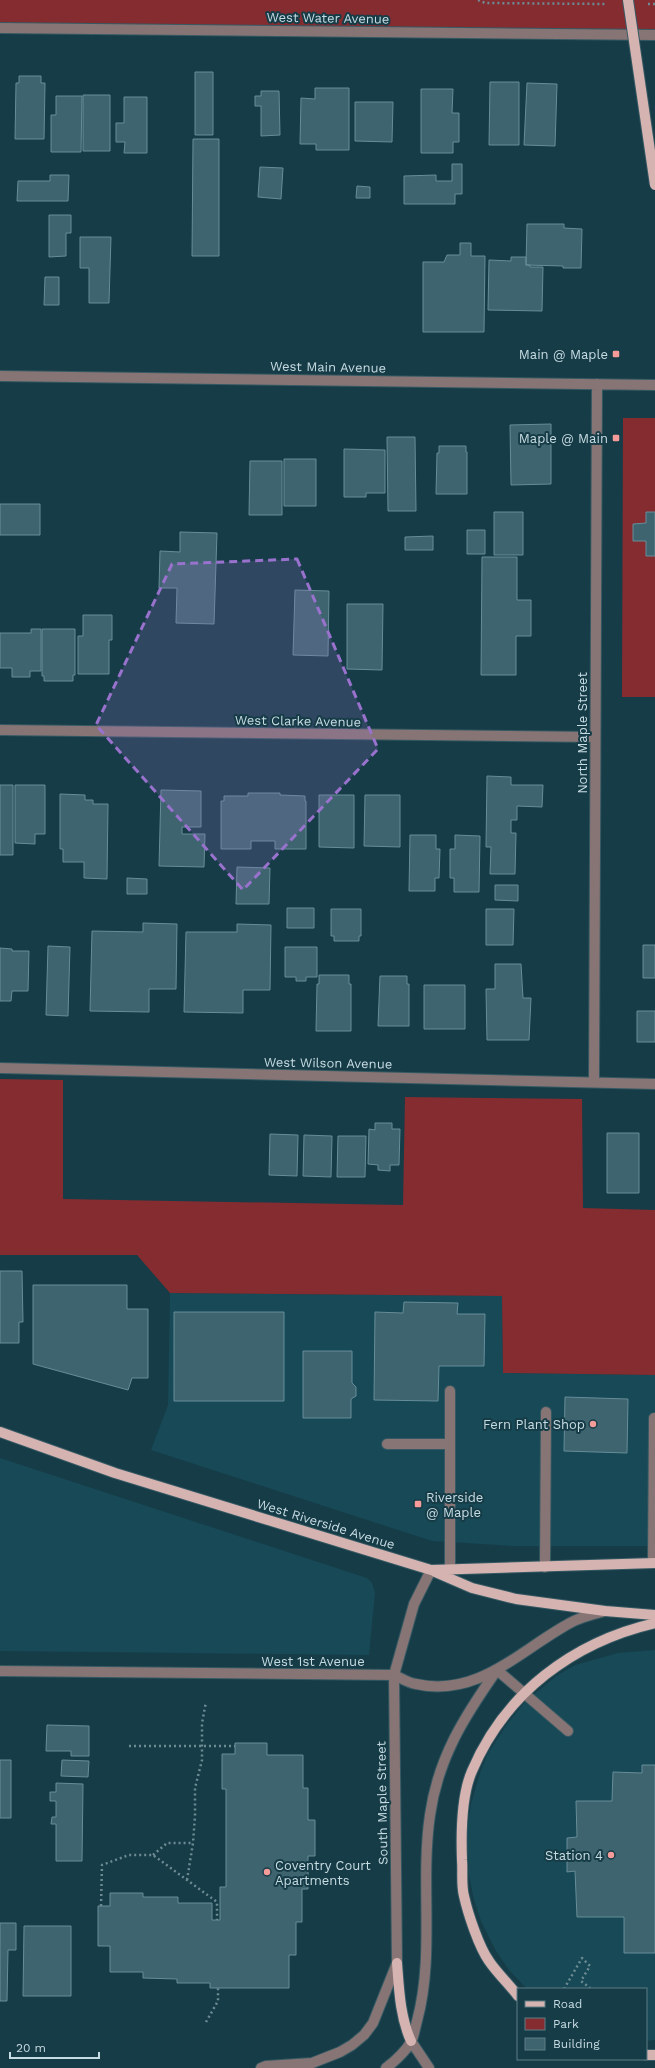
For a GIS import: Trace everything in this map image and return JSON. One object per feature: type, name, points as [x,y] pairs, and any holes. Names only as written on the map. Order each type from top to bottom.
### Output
[{"type":"main road","points":[[628,0],[655,184]]},
{"type":"main road","name":"West Riverside Avenue","points":[[0,1432],[115,1472],[431,1570],[654,1563]]},
{"type":"main road","name":"West 1st Avenue","points":[[431,1570],[472,1588],[494,1594],[540,1603],[605,1611],[655,1615]]},
{"type":"main road","points":[[517,1995],[488,1960],[471,1920],[464,1895],[462,1848],[463,1810],[472,1772],[491,1734],[508,1708],[542,1676],[584,1650],[619,1634],[655,1624]]},
{"type":"main road","name":"South Maple Street","points":[[397,1963],[400,2004],[406,2029],[411,2041]]},
{"type":"street","name":"West Water Avenue","points":[[0,28],[655,35]]},
{"type":"street","name":"West Main Avenue","points":[[0,376],[655,385]]},
{"type":"street","name":"North Maple Street","points":[[594,1082],[597,384]]},
{"type":"street","name":"West Clarke Avenue","points":[[0,730],[595,737]]},
{"type":"street","name":"West Wilson Avenue","points":[[0,1068],[655,1084]]},
{"type":"street","points":[[450,1391],[450,1570]]},
{"type":"street","points":[[545,1567],[546,1412]]},
{"type":"street","points":[[654,1418],[654,1563]]},
{"type":"street","points":[[387,1444],[450,1444]]},
{"type":"street","name":"South Maple Street","points":[[397,1963],[394,1675],[414,1604],[431,1570]]},
{"type":"street","name":"West 1st Avenue","points":[[0,1671],[394,1675],[414,1684],[436,1688],[461,1685],[497,1670],[571,1622],[605,1611]]},
{"type":"street","points":[[386,2068],[394,2062],[411,2041],[420,2008],[424,1973],[430,1816],[437,1784],[457,1730],[497,1670],[568,1731]]},
{"type":"street","points":[[261,2068],[266,2066],[312,2063],[340,2052],[352,2045],[364,2035],[373,2023],[397,1963]]},
{"type":"street","name":"South Maple Street","points":[[411,2041],[429,2068]]},
{"type":"path","points":[[478,0],[486,3],[609,4]]},
{"type":"path","points":[[647,4],[655,4]]},
{"type":"path","points":[[187,1880],[196,1816],[195,1788],[202,1760],[202,1723],[206,1702]]},
{"type":"path","points":[[129,1746],[235,1746]]},
{"type":"path","points":[[153,1854],[167,1843],[193,1843]]},
{"type":"path","points":[[101,1906],[102,1865],[129,1854],[153,1854],[217,1902],[217,1920]]},
{"type":"path","points":[[565,1988],[582,1958],[590,1966],[581,1980],[590,1988]]},
{"type":"path","points":[[206,2022],[218,2001],[218,1988]]},
{"type":"highlighted area","points":[[297,559],[378,749],[243,890],[96,725],[172,564]]},
{"type":"shaded area","points":[[170,1293],[502,1296],[503,1373],[655,1375],[655,1546],[513,1546],[432,1541],[151,1450],[168,1405]]},
{"type":"shaded area","points":[[0,1458],[367,1578],[372,1583],[375,1593],[369,1655],[0,1651]]},
{"type":"shaded area","points":[[655,1650],[655,2040],[647,2041],[647,1988],[526,1988],[509,1970],[496,1951],[481,1921],[474,1900],[469,1875],[467,1831],[471,1804],[487,1755],[507,1724],[525,1702],[556,1676],[575,1665],[618,1653]]},
{"type":"green space","points":[[0,0],[655,0],[655,35],[0,28]]},
{"type":"green space","points":[[623,418],[655,418],[655,697],[622,697]]},
{"type":"green space","points":[[0,1079],[63,1080],[63,1199],[403,1205],[405,1097],[582,1099],[583,1208],[655,1210],[655,1375],[503,1373],[502,1296],[170,1293],[137,1255],[0,1255]]},
{"type":"building","points":[[195,72],[213,72],[213,135],[195,135]]},
{"type":"building","points":[[19,76],[41,76],[41,83],[45,83],[44,139],[15,139],[16,83],[19,83]]},
{"type":"building","points":[[490,82],[519,82],[519,145],[489,145]]},
{"type":"building","points":[[527,83],[557,84],[555,146],[524,145]]},
{"type":"building","points":[[315,88],[349,88],[349,150],[316,150],[316,144],[300,144],[301,98],[315,99]]},
{"type":"building","points":[[421,89],[453,89],[452,113],[459,113],[459,142],[453,142],[453,153],[421,153]]},
{"type":"building","points":[[261,91],[279,91],[280,135],[261,136],[261,106],[255,106],[255,96],[261,96]]},
{"type":"building","points":[[83,95],[110,95],[110,151],[83,151]]},
{"type":"building","points":[[56,96],[82,96],[81,152],[51,152],[51,115],[56,115]]},
{"type":"building","points":[[124,97],[147,97],[147,153],[124,153],[125,142],[116,142],[116,123],[124,123]]},
{"type":"building","points":[[355,102],[393,102],[392,142],[355,141]]},
{"type":"building","points":[[193,139],[219,139],[219,256],[192,256]]},
{"type":"building","points":[[452,164],[462,164],[462,194],[455,194],[455,204],[404,204],[404,176],[436,175],[436,181],[452,181]]},
{"type":"building","points":[[260,167],[283,168],[281,199],[258,197]]},
{"type":"building","points":[[50,175],[69,175],[68,201],[17,201],[18,181],[50,181]]},
{"type":"building","points":[[357,186],[370,187],[370,198],[356,198]]},
{"type":"building","points":[[49,215],[71,215],[71,233],[66,233],[66,256],[49,257]]},
{"type":"building","points":[[527,224],[564,224],[564,228],[582,229],[581,268],[526,265]]},
{"type":"building","points":[[80,237],[111,237],[109,303],[89,303],[89,268],[80,268]]},
{"type":"building","points":[[460,243],[471,243],[471,256],[485,256],[484,332],[423,332],[423,262],[444,262],[447,255],[460,255]]},
{"type":"building","points":[[511,257],[526,257],[526,265],[530,265],[530,267],[543,267],[542,311],[488,310],[489,260],[511,261]]},
{"type":"building","points":[[45,277],[59,277],[59,305],[44,305]]},
{"type":"building","points":[[551,424],[551,484],[511,485],[510,425]]},
{"type":"building","points":[[387,437],[415,437],[416,511],[388,511]]},
{"type":"building","points":[[439,446],[466,446],[467,494],[436,494],[437,453],[439,453]]},
{"type":"building","points":[[344,449],[385,450],[385,493],[366,493],[366,497],[344,497]]},
{"type":"building","points":[[284,459],[316,459],[316,506],[284,506]]},
{"type":"building","points":[[250,461],[282,461],[282,515],[249,515]]},
{"type":"building","points":[[0,504],[40,504],[40,535],[0,535]]},
{"type":"building","points":[[494,512],[523,512],[523,555],[494,555]]},
{"type":"building","points":[[646,512],[655,512],[655,556],[646,556],[646,541],[633,541],[633,524],[646,523]]},
{"type":"building","points":[[467,530],[485,530],[485,554],[467,554]]},
{"type":"building","points":[[180,532],[217,533],[214,624],[176,623],[177,588],[159,588],[160,551],[180,552]]},
{"type":"building","points":[[433,536],[433,550],[405,550],[405,537]]},
{"type":"building","points":[[482,557],[517,557],[517,600],[531,600],[531,636],[516,636],[516,675],[481,675]]},
{"type":"building","points":[[295,590],[329,591],[328,656],[293,655]]},
{"type":"building","points":[[347,604],[383,604],[382,670],[347,669]]},
{"type":"building","points":[[83,615],[112,615],[112,640],[109,640],[109,674],[78,674],[78,636],[83,636]]},
{"type":"building","points":[[31,629],[41,629],[41,671],[30,671],[30,677],[12,677],[12,668],[0,668],[0,633],[31,633]]},
{"type":"building","points":[[42,629],[75,629],[75,675],[73,675],[73,681],[44,681],[44,676],[42,676]]},
{"type":"building","points":[[487,776],[511,777],[511,785],[543,785],[542,807],[517,806],[517,820],[511,820],[511,833],[516,833],[515,874],[490,874],[491,847],[486,847]]},
{"type":"building","points":[[0,785],[13,785],[13,855],[0,855]]},
{"type":"building","points":[[15,785],[45,785],[45,834],[35,834],[35,844],[15,843]]},
{"type":"building","points":[[161,790],[201,791],[201,827],[182,827],[182,834],[205,834],[204,867],[159,866]]},
{"type":"building","points":[[248,793],[280,793],[280,795],[305,796],[306,849],[275,849],[275,841],[251,841],[251,849],[221,849],[221,801],[224,801],[224,796],[248,796]]},
{"type":"building","points":[[60,794],[85,795],[85,800],[93,800],[93,804],[108,804],[107,879],[84,878],[84,862],[63,862],[63,849],[60,849]]},
{"type":"building","points":[[319,795],[354,795],[354,848],[319,847]]},
{"type":"building","points":[[365,795],[400,795],[400,847],[364,846]]},
{"type":"building","points":[[410,835],[436,835],[436,849],[440,849],[439,878],[435,878],[435,891],[409,891]]},
{"type":"building","points":[[455,835],[480,836],[479,892],[454,892],[454,878],[450,878],[450,849],[455,849]]},
{"type":"building","points":[[237,867],[270,868],[269,904],[236,904]]},
{"type":"building","points":[[127,878],[147,879],[147,894],[127,894]]},
{"type":"building","points":[[495,885],[518,885],[518,901],[495,900]]},
{"type":"building","points":[[287,908],[314,908],[314,928],[287,928]]},
{"type":"building","points":[[331,909],[361,909],[361,936],[359,936],[359,941],[334,941],[334,936],[331,936]]},
{"type":"building","points":[[486,909],[514,909],[513,945],[486,945]]},
{"type":"building","points":[[143,923],[177,924],[176,989],[149,989],[149,1012],[90,1011],[92,931],[143,932]]},
{"type":"building","points":[[237,924],[271,925],[270,990],[243,990],[243,1013],[184,1012],[186,932],[237,932]]},
{"type":"building","points":[[643,945],[655,945],[655,978],[643,978]]},
{"type":"building","points":[[48,946],[70,947],[68,1016],[46,1015]]},
{"type":"building","points":[[285,947],[317,947],[317,977],[306,977],[306,981],[296,981],[296,977],[285,977]]},
{"type":"building","points":[[0,948],[12,949],[12,951],[29,951],[28,991],[12,991],[11,1001],[0,1001]]},
{"type":"building","points":[[495,964],[521,964],[523,998],[531,998],[529,1040],[487,1040],[486,989],[495,989]]},
{"type":"building","points":[[319,975],[349,975],[349,984],[351,984],[351,1031],[316,1031],[317,984],[319,984]]},
{"type":"building","points":[[380,976],[407,976],[407,984],[409,984],[409,1026],[378,1026]]},
{"type":"building","points":[[424,985],[465,985],[465,1029],[424,1029]]},
{"type":"building","points":[[637,1011],[655,1011],[655,1042],[637,1042]]},
{"type":"building","points":[[375,1123],[392,1123],[392,1129],[400,1129],[399,1165],[390,1165],[390,1171],[378,1170],[378,1165],[368,1164],[369,1129],[375,1130]]},
{"type":"building","points":[[607,1133],[639,1133],[639,1193],[607,1193]]},
{"type":"building","points":[[270,1134],[298,1135],[297,1176],[269,1175]]},
{"type":"building","points":[[304,1135],[332,1136],[331,1177],[303,1176]]},
{"type":"building","points":[[338,1136],[366,1136],[365,1177],[337,1177]]},
{"type":"building","points":[[0,1271],[22,1271],[23,1322],[19,1322],[19,1343],[0,1343]]},
{"type":"building","points":[[33,1285],[127,1285],[127,1309],[148,1309],[148,1378],[132,1378],[128,1390],[33,1364]]},
{"type":"building","points":[[404,1302],[458,1303],[457,1314],[485,1314],[484,1366],[439,1366],[438,1401],[374,1400],[375,1312],[403,1313]]},
{"type":"building","points":[[174,1312],[284,1312],[284,1401],[174,1401]]},
{"type":"building","points":[[303,1351],[352,1351],[352,1383],[356,1387],[356,1396],[351,1399],[351,1418],[303,1418]]},
{"type":"building","points":[[565,1397],[628,1399],[627,1453],[564,1451]]},
{"type":"building","points":[[47,1725],[89,1726],[89,1756],[71,1756],[71,1751],[46,1751]]},
{"type":"building","name":"Coventry Court Apartments","points":[[235,1743],[267,1743],[267,1755],[303,1755],[303,1788],[308,1788],[308,1820],[315,1820],[315,1856],[308,1856],[308,1889],[302,1889],[302,1922],[296,1922],[296,1955],[289,1955],[289,1988],[210,1988],[210,1983],[177,1983],[177,1979],[143,1978],[143,1972],[110,1972],[110,1946],[98,1946],[98,1906],[110,1906],[110,1893],[143,1893],[143,1897],[178,1897],[178,1903],[212,1903],[212,1920],[220,1920],[220,1887],[226,1887],[226,1789],[222,1789],[222,1754],[235,1754]]},
{"type":"building","points":[[0,1760],[11,1760],[11,1818],[0,1818]]},
{"type":"building","points":[[62,1760],[89,1761],[88,1777],[61,1776]]},
{"type":"building","name":"Station 4","points":[[642,1765],[655,1765],[655,1953],[624,1953],[624,1917],[577,1917],[575,1871],[567,1872],[567,1838],[577,1837],[576,1801],[612,1801],[613,1772],[642,1773]]},
{"type":"building","points":[[56,1783],[83,1784],[82,1861],[56,1861],[56,1824],[51,1824],[52,1817],[56,1817],[56,1801],[50,1801],[50,1792],[56,1792]]},
{"type":"building","points":[[0,1923],[16,1923],[16,1950],[8,1950],[7,2001],[0,2001]]},
{"type":"building","points":[[24,1926],[71,1926],[71,1996],[23,1996]]},
{"type":"place","name":"Main @ Maple","points":[[616,354]]},
{"type":"place","name":"Maple @ Main","points":[[616,438]]},
{"type":"place","name":"Fern Plant Shop","points":[[593,1424]]},
{"type":"place","name":"Riverside @ Maple","points":[[418,1504]]},
{"type":"place","name":"Station 4","points":[[611,1855]]},
{"type":"place","name":"Coventry Court Apartments","points":[[267,1872]]}]
